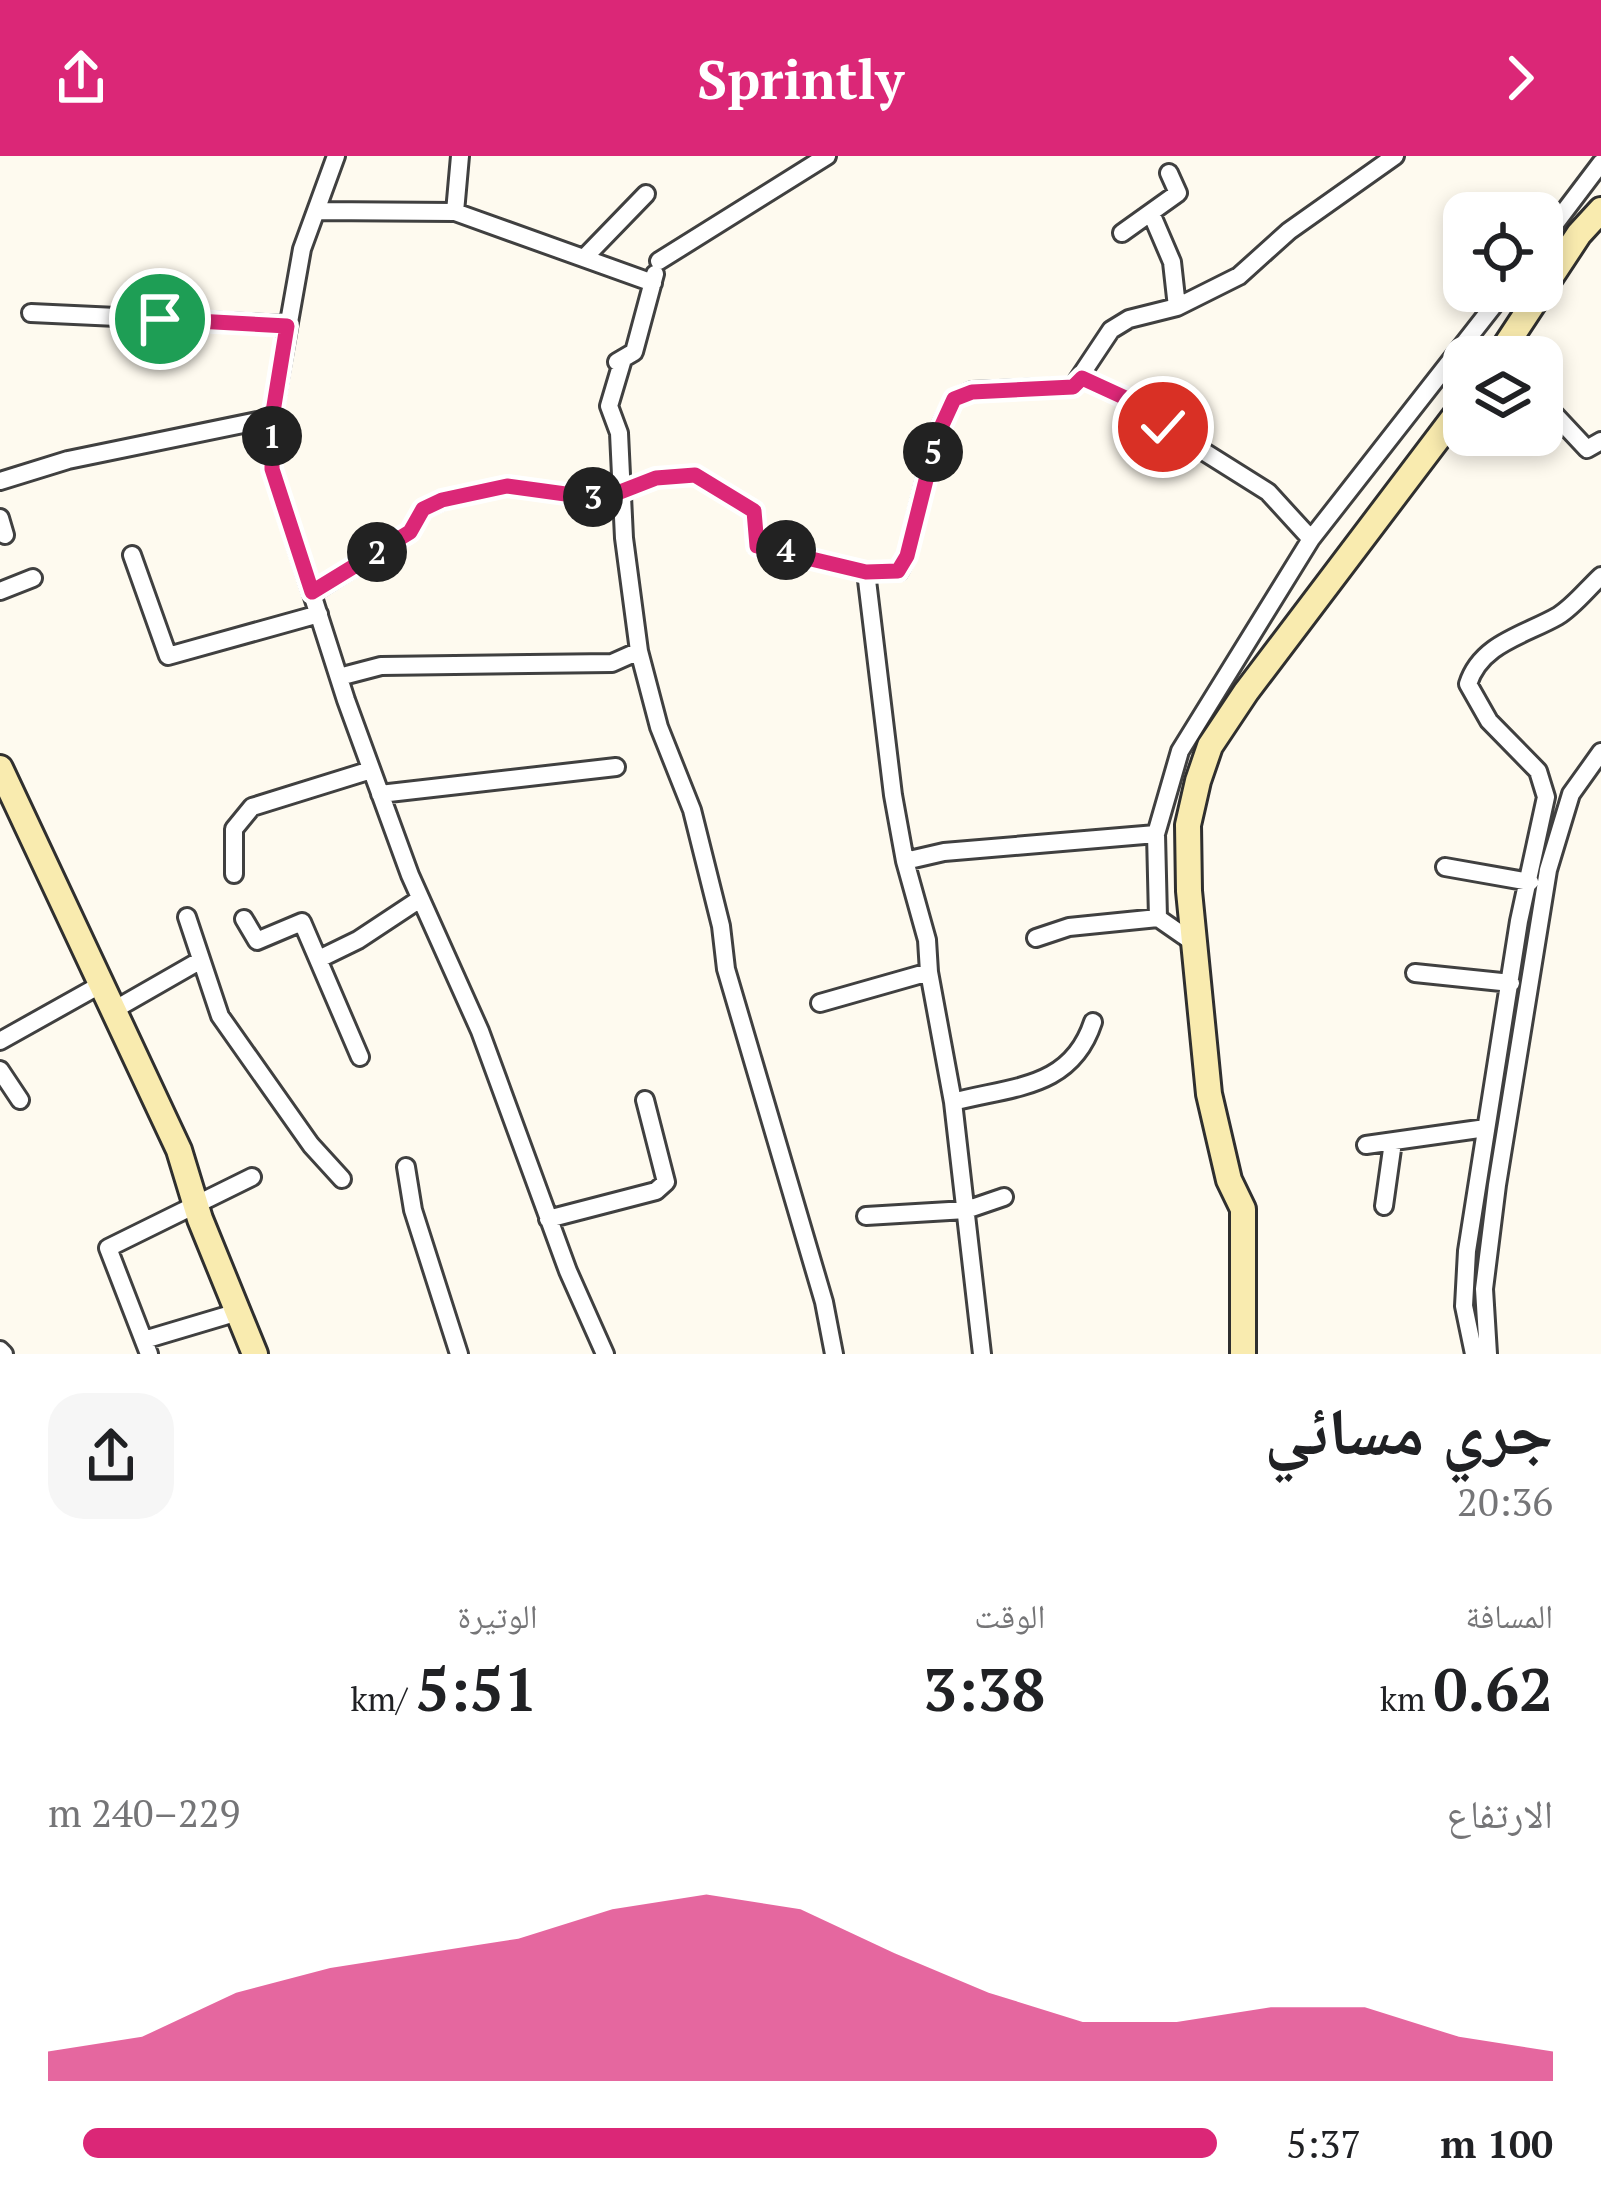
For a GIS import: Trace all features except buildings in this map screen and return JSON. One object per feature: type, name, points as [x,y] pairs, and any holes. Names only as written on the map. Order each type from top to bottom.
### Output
[{"type":"street","points":[[336,156],[302,249],[272,418],[272,469],[380,794],[420,899],[480,1031],[548,1219],[605,1354]]},
{"type":"street","points":[[454,212],[460,156]]},
{"type":"street","points":[[827,156],[660,254],[634,352],[617,362],[608,406],[619,433],[639,651],[659,727],[692,810],[721,926],[726,969],[824,1302],[834,1354]]},
{"type":"street","points":[[312,592],[410,532],[423,509],[442,500],[507,486],[602,499],[656,478],[695,475],[754,511],[757,546],[866,572],[898,571],[907,556],[937,436],[954,399],[972,392],[1073,387],[1111,330],[1177,307],[1239,276],[1289,231],[1395,156]]},
{"type":"street","points":[[1563,213],[1601,163]]},
{"type":"street","points":[[1123,233],[1178,194],[1169,173]]},
{"type":"street","points":[[584,258],[646,194]]},
{"type":"street","points":[[1513,336],[1601,210]]},
{"type":"street","points":[[317,212],[454,212],[653,283]]},
{"type":"street","points":[[1151,212],[1172,262],[1177,307]]},
{"type":"street","points":[[1158,918],[1156,834],[1180,751],[1310,539],[1490,312]]},
{"type":"street","points":[[32,313],[287,326]]},
{"type":"street","points":[[1082,378],[1156,412],[1163,427],[1268,492],[1310,539]]},
{"type":"street","points":[[0,481],[68,460],[272,418]]},
{"type":"street","points":[[1563,423],[1587,449],[1601,440]]},
{"type":"street","points":[[1243,1354],[1243,1209],[1229,1180],[1209,1094],[1188,825],[1210,746],[1443,432]]},
{"type":"street","points":[[132,555],[168,656],[319,614]]},
{"type":"street","points":[[866,572],[905,861],[927,940],[953,1102],[982,1354]]},
{"type":"street","points":[[1474,1354],[1463,1282],[1510,983],[1546,797],[1538,771],[1490,722],[1468,684],[1473,669],[1487,655],[1508,639],[1561,614],[1601,576]]},
{"type":"street","points":[[0,591],[33,578]]},
{"type":"street","points":[[339,677],[381,667],[612,663],[639,651]]},
{"type":"street","points":[[1488,1354],[1484,1289],[1494,1206],[1548,870],[1571,794],[1601,752]]},
{"type":"street","points":[[380,794],[616,767]]},
{"type":"street","points":[[0,768],[178,1150],[255,1354]]},
{"type":"street","points":[[234,874],[234,829],[253,807],[371,770]]},
{"type":"street","points":[[905,861],[944,852],[1156,834]]},
{"type":"street","points":[[1445,867],[1530,882]]},
{"type":"street","points":[[319,959],[420,899]]},
{"type":"street","points":[[187,917],[220,1016],[311,1145],[342,1179]]},
{"type":"street","points":[[1036,938],[1070,927],[1158,918],[1194,943]]},
{"type":"street","points":[[244,919],[257,941],[302,922],[360,1057]]},
{"type":"street","points":[[112,1011],[201,960]]},
{"type":"street","points":[[820,1004],[929,972]]},
{"type":"street","points":[[1414,973],[1510,983]]},
{"type":"street","points":[[0,1041],[100,985]]},
{"type":"street","points":[[953,1102],[1051,1077],[1071,1065],[1093,1022]]},
{"type":"street","points":[[0,1070],[20,1100]]},
{"type":"street","points":[[548,1219],[656,1191],[665,1182],[646,1100]]},
{"type":"street","points":[[1366,1145],[1486,1128]]},
{"type":"street","points":[[1384,1206],[1393,1142]]},
{"type":"street","points":[[406,1167],[413,1210],[459,1354]]},
{"type":"street","points":[[238,1312],[146,1347],[108,1248],[252,1177]]},
{"type":"street","points":[[866,1216],[966,1210],[1004,1198]]},
{"type":"route","points":[[160,319],[287,326],[272,418],[272,469],[312,592],[410,532],[423,509],[442,500],[507,486],[602,499],[656,478],[695,475],[754,511],[757,546],[866,572],[898,571],[907,556],[937,436],[954,399],[972,392],[1073,387],[1082,378],[1156,412],[1163,427]]}]
